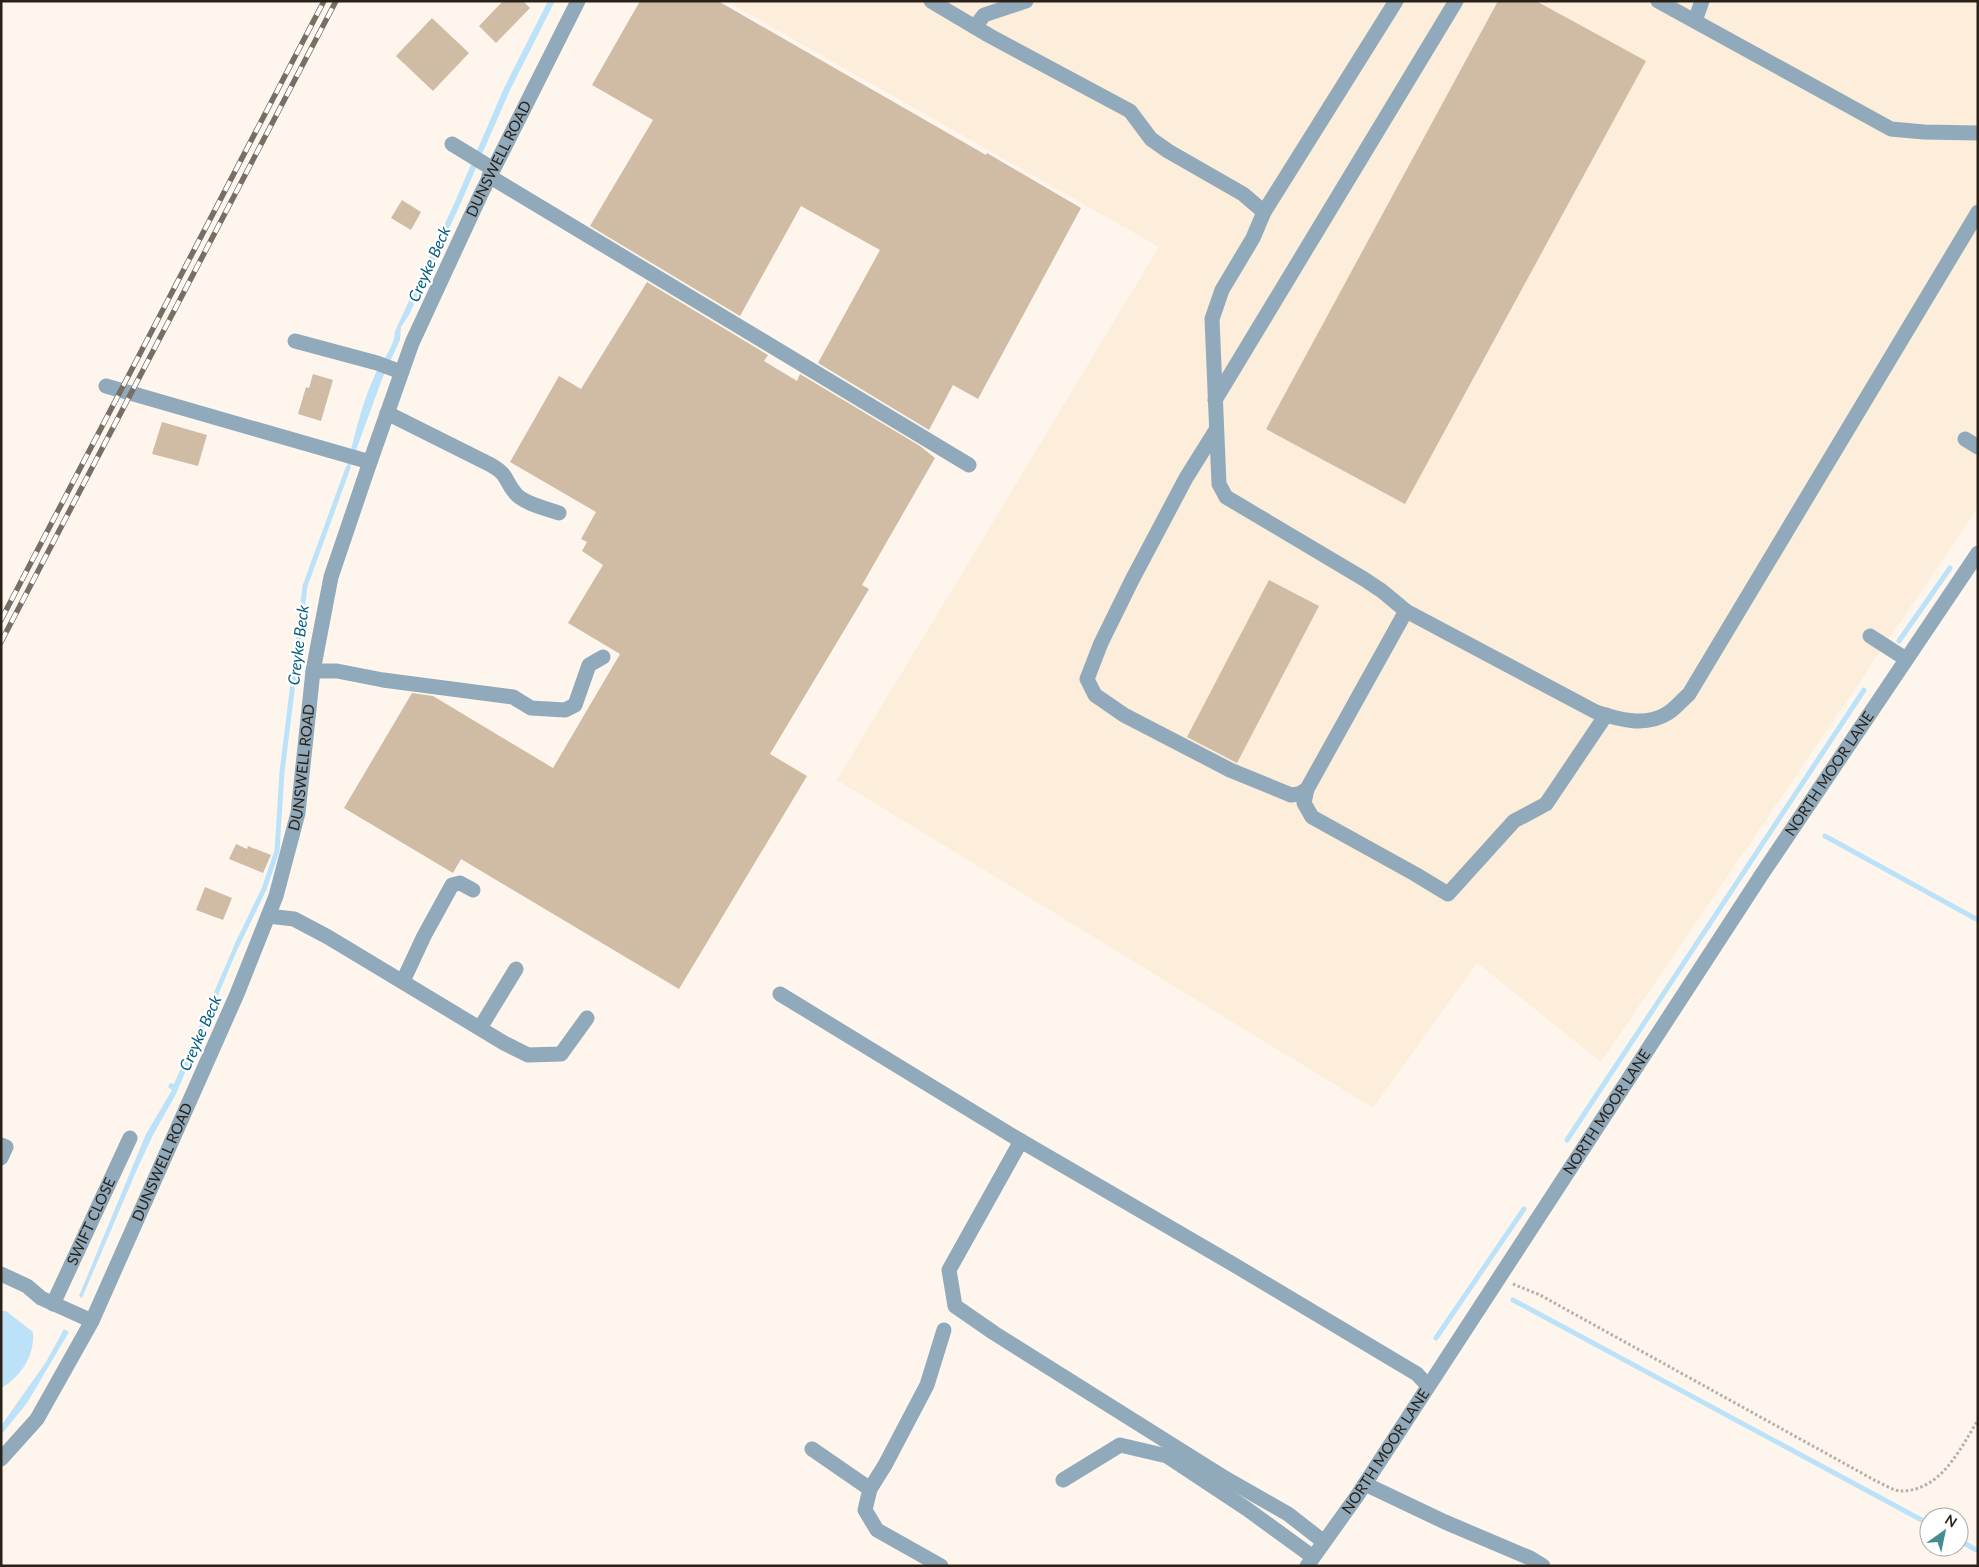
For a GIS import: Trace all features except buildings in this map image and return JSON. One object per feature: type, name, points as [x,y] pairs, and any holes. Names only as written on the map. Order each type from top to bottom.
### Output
[{"type":"street","name":"DUNSWELL ROAD","points":[[1,1459],[37,1419],[92,1321],[237,994],[276,896],[298,813],[313,671],[331,576],[358,458],[387,413],[390,368],[412,343],[488,169],[578,1]]},
{"type":"street","points":[[931,1],[1130,111],[1151,139],[1168,151],[1243,194],[1264,212]]},
{"type":"street","points":[[975,27],[984,15],[1026,1]]},
{"type":"street","points":[[1396,1],[1264,212],[1253,238],[1222,290],[1212,319],[1219,484],[1226,497],[1370,583],[1406,611],[1596,712],[1621,720],[1647,720],[1668,713],[1689,694],[1978,212]]},
{"type":"street","points":[[1215,400],[1456,1]]},
{"type":"street","points":[[1658,1],[1891,129],[1978,133]]},
{"type":"street","points":[[1695,21],[1702,1]]},
{"type":"street","points":[[452,144],[488,169],[969,465]]},
{"type":"street","points":[[295,341],[390,368]]},
{"type":"street","points":[[106,386],[358,458]]},
{"type":"street","points":[[387,413],[491,465],[506,475],[516,495],[538,506],[559,513]]},
{"type":"street","points":[[1216,430],[1186,478],[1137,572],[1101,643],[1087,679],[1095,695],[1124,715],[1230,770],[1291,795],[1299,794],[1307,789]]},
{"type":"street","name":"NORTH MOOR LANE","points":[[1310,1561],[1365,1484],[1756,882],[1978,553]]},
{"type":"street","points":[[1406,611],[1307,789],[1304,804],[1312,817],[1448,894],[1514,821],[1546,804],[1606,715]]},
{"type":"street","points":[[1870,636],[1906,659]]},
{"type":"street","points":[[313,671],[338,671],[383,680],[513,697],[531,708],[565,710],[575,705],[589,665],[603,657]]},
{"type":"street","points":[[403,981],[424,936],[452,885],[460,883],[473,890]]},
{"type":"street","points":[[268,916],[294,919],[328,937],[528,1055],[561,1054],[587,1018]]},
{"type":"street","points":[[480,1028],[516,968]]},
{"type":"street","points":[[780,994],[1021,1141],[1417,1374],[1428,1386]]},
{"type":"street","name":"SWIFT CLOSE","points":[[53,1304],[130,1138]]},
{"type":"street","points":[[1021,1141],[949,1270],[955,1306],[994,1333],[1225,1478],[1288,1514],[1324,1542]]},
{"type":"street","points":[[1,1145],[6,1147],[1,1158]]},
{"type":"street","points":[[1,1274],[27,1286],[41,1298],[92,1321]]},
{"type":"street","points":[[941,1566],[877,1530],[865,1510],[870,1489],[885,1465],[926,1385],[944,1330]]},
{"type":"street","points":[[1063,1480],[1120,1445],[1166,1456],[1247,1509],[1310,1561]]},
{"type":"street","points":[[812,1449],[870,1489]]},
{"type":"street","points":[[1365,1484],[1544,1566]]},
{"type":"path","points":[[1498,1278],[1540,1295],[1876,1481],[1900,1491],[1919,1488],[1937,1479],[1954,1459],[1978,1420]]},
{"type":"shaded area","points":[[726,1],[1978,1],[1978,508],[1601,1062],[1477,963],[1373,1108],[837,780],[1159,247]]},
{"type":"water","points":[[548,1],[555,1],[510,90],[459,207],[409,315],[401,327],[400,340],[382,379],[347,475],[345,475],[361,413],[374,377],[390,349],[395,331],[454,204],[504,88]]},
{"type":"water","points":[[238,937],[241,941],[176,1094],[138,1167],[82,1298],[79,1296],[146,1134],[172,1090],[168,1087],[170,1083],[174,1084]]},
{"type":"water","points":[[1,1311],[6,1311],[33,1332],[33,1341],[29,1357],[20,1372],[1,1388]]},
{"type":"water","points":[[64,1329],[69,1332],[27,1403],[1,1435],[1,1426],[46,1362]]},
{"type":"waterway","name":"Creyke Beck","points":[[237,945],[264,889],[277,851],[282,772],[305,586],[348,468]]},
{"type":"waterway","points":[[1899,641],[1950,568]]},
{"type":"waterway","points":[[1567,1140],[1864,690]]},
{"type":"waterway","points":[[1825,836],[1978,920]]},
{"type":"waterway","points":[[1436,1338],[1524,1209]]},
{"type":"waterway","points":[[1513,1300],[1919,1519]]},
{"type":"waterway","points":[[1969,1546],[1978,1551]]},
{"type":"railway","points":[[1,620],[324,1]]},
{"type":"railway","points":[[1,642],[336,1]]}]
